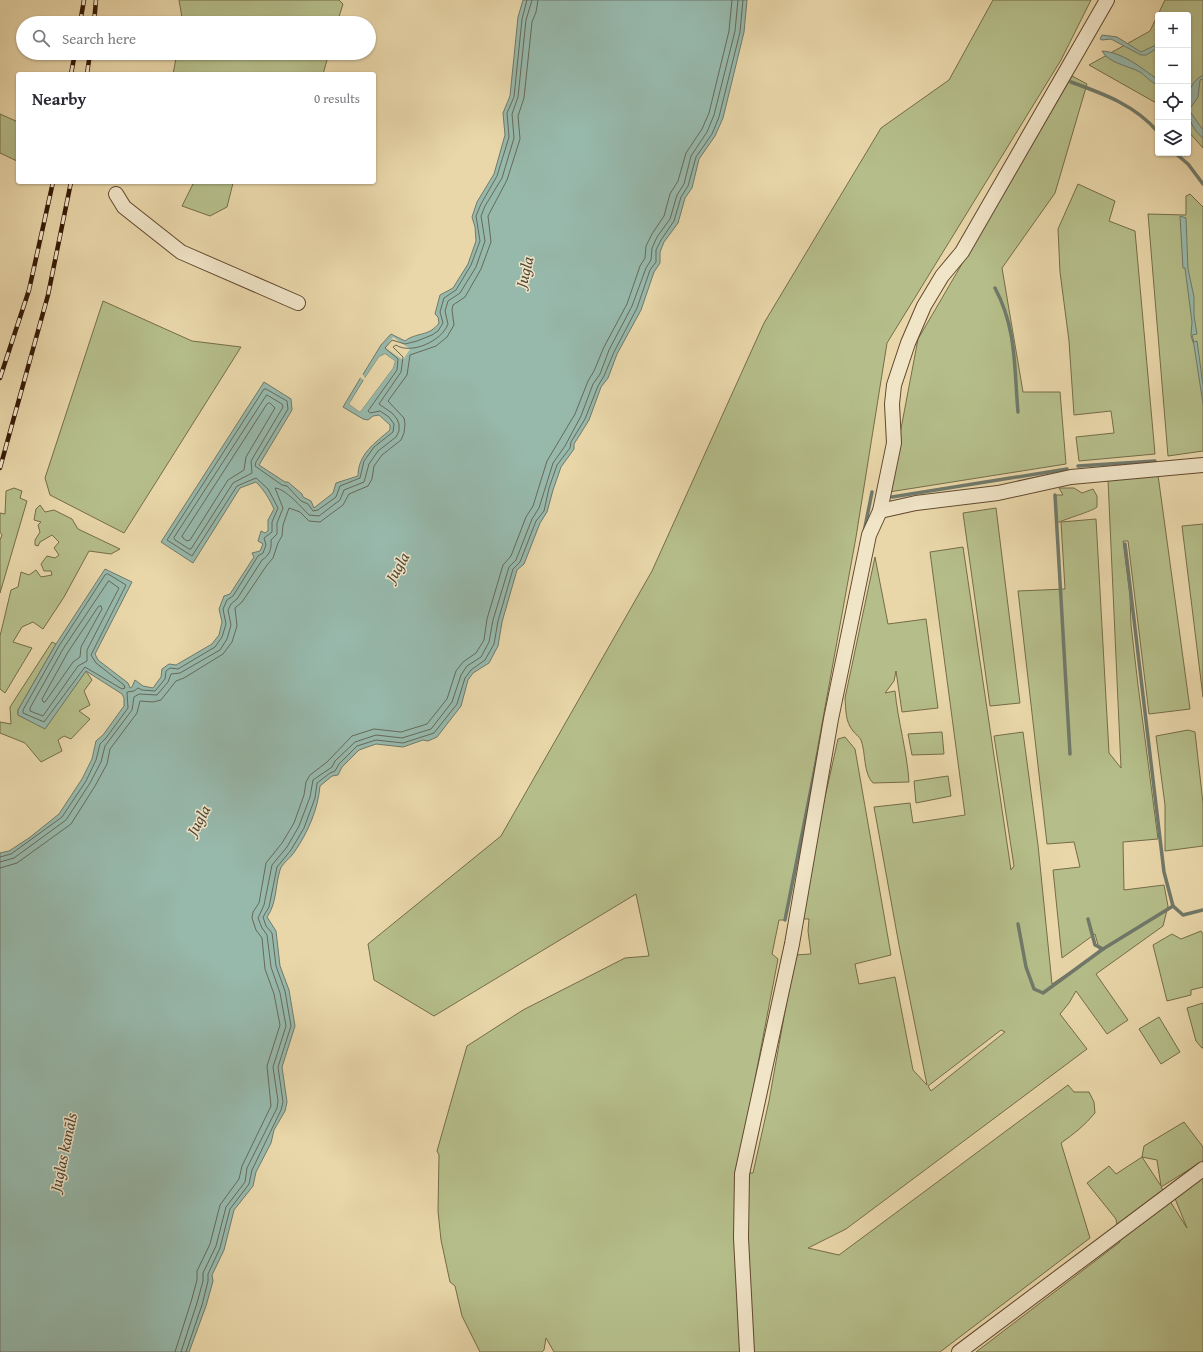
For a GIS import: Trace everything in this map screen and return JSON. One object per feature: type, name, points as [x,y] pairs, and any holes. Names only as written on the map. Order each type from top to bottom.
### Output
[{"type":"street","points":[[747,1352],[741,1238],[742,1174],[792,944],[831,719],[867,543],[880,511],[894,443],[892,404],[894,385],[908,343],[924,306],[942,276],[962,252],[1107,0]]},
{"type":"street","points":[[116,194],[124,207],[180,252],[298,303]]},
{"type":"street","points":[[880,511],[916,503],[998,493],[1071,477],[1203,465]]},
{"type":"street","points":[[959,1352],[1203,1169]]},
{"type":"green space","points":[[179,0],[339,0],[343,4],[339,16],[182,16]]},
{"type":"green space","points":[[993,0],[1091,0],[1061,60],[887,343],[856,537],[808,801],[785,920],[779,920],[772,954],[778,959],[737,1173],[753,1173],[769,1101],[795,955],[811,954],[808,931],[809,919],[802,919],[806,882],[838,739],[845,737],[855,749],[891,955],[855,964],[859,984],[895,977],[913,1070],[927,1085],[899,945],[874,807],[910,803],[913,823],[965,815],[930,552],[963,547],[1011,870],[1014,866],[994,736],[1023,732],[1038,845],[1052,984],[1100,952],[1095,934],[1062,958],[1053,870],[1080,867],[1074,842],[1047,844],[1018,591],[1065,589],[1061,522],[1096,519],[1109,753],[1121,768],[1108,480],[1158,475],[1190,709],[1149,714],[1128,541],[1123,541],[1130,595],[1131,625],[1138,685],[1158,839],[1123,842],[1124,890],[1164,885],[1168,906],[1163,926],[1096,974],[1128,1020],[1107,1034],[1076,991],[1060,1014],[1087,1049],[846,1229],[808,1248],[839,1255],[1068,1085],[1074,1092],[1089,1092],[1094,1102],[1095,1113],[1079,1129],[1061,1143],[1090,1238],[940,1352],[554,1352],[546,1338],[544,1350],[542,1352],[480,1352],[462,1316],[455,1286],[450,1282],[441,1240],[438,1211],[439,1155],[437,1151],[467,1046],[523,1010],[625,958],[649,956],[636,894],[434,1016],[374,980],[368,944],[501,836],[652,571],[764,323],[881,128],[949,80]],"holes":[[[1001,1030],[1005,1032],[931,1091],[928,1086]]]},
{"type":"green space","points":[[1165,0],[1203,0],[1203,148],[1191,134],[1191,12],[1159,12]]},
{"type":"green space","points":[[1155,21],[1155,102],[1089,65],[1150,31]]},
{"type":"green space","points":[[176,60],[327,60],[324,72],[173,72]]},
{"type":"green space","points":[[1072,76],[1087,84],[1055,193],[1002,268],[1023,392],[1060,392],[1066,464],[889,492],[918,339]]},
{"type":"green space","points":[[0,114],[16,121],[16,161],[0,153]]},
{"type":"green space","points":[[193,184],[233,184],[227,207],[210,216],[182,206]]},
{"type":"green space","points":[[1078,184],[1115,201],[1109,221],[1135,231],[1155,454],[1079,461],[1076,437],[1114,433],[1111,411],[1074,415],[1069,341],[1060,272],[1058,229]]},
{"type":"green space","points":[[1190,194],[1203,207],[1203,451],[1168,456],[1148,214],[1186,215],[1186,196]]},
{"type":"green space","points":[[103,301],[192,341],[241,347],[124,533],[50,495],[45,478]]},
{"type":"green space","points":[[14,488],[22,491],[20,498],[27,501],[0,593],[0,540],[2,535],[0,532],[0,513],[5,514],[6,491]]},
{"type":"green space","points":[[1059,488],[1074,488],[1082,493],[1093,489],[1097,496],[1097,507],[1057,523],[1055,495],[1063,495]]},
{"type":"green space","points":[[40,505],[45,512],[54,510],[72,519],[78,529],[120,549],[111,554],[89,551],[64,597],[43,629],[33,622],[22,627],[13,642],[32,648],[5,693],[0,689],[0,636],[11,590],[18,587],[21,572],[29,575],[36,570],[41,577],[52,575],[51,571],[44,571],[41,564],[47,556],[55,558],[59,555],[54,548],[59,542],[52,535],[40,542],[38,546],[35,545],[35,540],[40,532],[38,525],[41,522],[34,520],[36,509]]},
{"type":"green space","points":[[996,508],[1020,703],[990,706],[963,513]]},
{"type":"green space","points":[[1203,524],[1203,697],[1182,526]]},
{"type":"green space","points":[[875,557],[888,624],[926,619],[938,708],[902,712],[896,671],[894,681],[885,693],[895,691],[909,782],[873,783],[866,768],[863,745],[859,737],[850,727],[846,715],[845,698]]},
{"type":"green space","points":[[52,642],[56,644],[18,710],[18,715],[45,728],[86,671],[92,680],[84,691],[90,705],[79,711],[90,719],[71,739],[64,736],[58,740],[62,751],[41,762],[25,743],[0,733],[0,722],[11,724],[10,707]]},
{"type":"green space","points":[[1188,730],[1195,732],[1203,803],[1203,846],[1165,851],[1165,805],[1156,736]]},
{"type":"green space","points":[[942,732],[944,754],[912,755],[908,734]]},
{"type":"green space","points":[[948,776],[951,796],[916,803],[914,781]]},
{"type":"green space","points":[[1201,931],[1203,934],[1203,987],[1191,990],[1191,995],[1167,1001],[1153,945],[1172,934],[1181,939]]},
{"type":"green space","points":[[1203,1003],[1202,1048],[1196,1041],[1187,1008]]},
{"type":"green space","points":[[1159,1017],[1180,1052],[1161,1064],[1139,1029]]},
{"type":"green space","points":[[1184,1122],[1203,1147],[1203,1161],[1161,1187],[1187,1228],[1174,1196],[1203,1174],[1203,1352],[976,1352],[1120,1242],[1116,1219],[1087,1183],[1109,1166],[1116,1174],[1142,1157],[1144,1146]],"holes":[[[1142,1157],[1157,1160],[1161,1186]]]},
{"type":"water","points":[[523,0],[747,0],[744,32],[723,118],[715,136],[699,159],[692,188],[685,198],[678,223],[664,242],[660,252],[660,263],[654,272],[641,310],[617,354],[608,378],[601,387],[589,420],[574,444],[574,449],[561,467],[547,512],[540,523],[524,564],[517,570],[502,622],[498,646],[489,663],[473,673],[468,680],[461,706],[437,737],[428,741],[423,740],[403,747],[376,744],[359,750],[342,767],[338,775],[332,776],[320,786],[315,812],[308,828],[300,844],[281,867],[273,906],[267,917],[276,931],[280,966],[289,990],[295,1026],[282,1067],[287,1102],[285,1111],[274,1130],[271,1143],[256,1172],[253,1186],[234,1210],[224,1250],[212,1275],[213,1281],[206,1306],[189,1352],[0,1352],[0,853],[9,851],[29,838],[59,814],[82,779],[92,759],[96,741],[103,735],[124,706],[124,698],[122,694],[86,671],[45,729],[18,715],[18,710],[56,644],[105,569],[132,582],[95,654],[98,660],[128,683],[130,688],[135,680],[143,686],[153,688],[161,677],[162,669],[169,664],[176,665],[212,644],[219,635],[222,622],[219,609],[224,596],[230,594],[254,557],[252,553],[260,551],[263,544],[258,541],[261,531],[265,533],[268,531],[268,520],[274,509],[266,494],[256,482],[240,488],[193,563],[161,542],[264,382],[291,399],[292,410],[259,465],[285,482],[288,482],[302,494],[303,497],[311,501],[314,508],[333,493],[336,483],[358,476],[361,461],[364,455],[373,444],[390,430],[390,425],[379,415],[373,416],[368,420],[363,419],[343,407],[361,377],[364,379],[349,404],[360,412],[393,368],[395,361],[385,354],[379,357],[365,378],[362,376],[381,345],[391,334],[405,341],[409,338],[431,330],[439,323],[438,317],[435,314],[440,295],[453,288],[468,264],[476,241],[475,227],[472,217],[477,202],[494,174],[505,135],[503,113],[510,96],[518,17]]},
{"type":"water","points":[[1102,35],[1117,37],[1141,52],[1155,45],[1155,50],[1146,55],[1141,55],[1111,39],[1100,39]]},
{"type":"water","points":[[1102,51],[1117,54],[1132,61],[1155,78],[1155,83],[1140,72],[1119,64],[1105,55]]},
{"type":"water","points":[[1203,75],[1203,79],[1200,80],[1198,97],[1191,107],[1191,88]]},
{"type":"water","points":[[1191,113],[1203,130],[1203,138],[1197,132],[1192,124]]},
{"type":"water","points":[[1180,216],[1186,218],[1188,269],[1194,297],[1194,316],[1197,334],[1192,335],[1194,342],[1197,341],[1203,385],[1203,404],[1194,345],[1191,336],[1192,322],[1185,268],[1183,268]]},
{"type":"pier","points":[[393,337],[410,349],[403,360],[385,348]]},
{"type":"pier","points":[[385,354],[395,361],[393,368],[360,412],[349,404],[364,380],[359,377],[361,372],[365,378],[379,357]],"holes":[[[385,356],[393,362],[392,367],[360,410],[351,403],[381,358]]]},
{"type":"waterway","points":[[1071,82],[1107,96],[1129,107],[1155,129]]},
{"type":"waterway","points":[[1179,156],[1188,164],[1203,184]]},
{"type":"waterway","points":[[995,288],[1002,303],[1011,334],[1015,364],[1018,412]]},
{"type":"waterway","points":[[1078,466],[1155,461]]},
{"type":"waterway","points":[[892,497],[1067,469]]},
{"type":"waterway","points":[[864,532],[872,492]]},
{"type":"waterway","points":[[1055,495],[1070,754]]},
{"type":"waterway","points":[[1125,544],[1164,872],[1173,906],[1183,915],[1203,910]]},
{"type":"waterway","points":[[785,920],[818,754]]},
{"type":"waterway","points":[[1088,919],[1095,945],[1103,949],[1173,906]]},
{"type":"waterway","points":[[1018,924],[1026,967],[1034,989],[1043,993],[1103,949]]},
{"type":"railway","points":[[81,16],[84,0]]},
{"type":"railway","points":[[95,16],[96,0]]},
{"type":"railway","points":[[71,72],[74,60]]},
{"type":"railway","points":[[87,72],[89,60]]},
{"type":"railway","points":[[0,378],[29,290],[53,184]]},
{"type":"railway","points":[[0,468],[48,295],[71,184]]},
{"type":"water label","name":"Jugla","points":[[524,272]]},
{"type":"water label","name":"Jugla","points":[[397,567]]},
{"type":"water label","name":"Jugla","points":[[198,820]]},
{"type":"water label","name":"Juglas kanāls","points":[[63,1152]]}]
